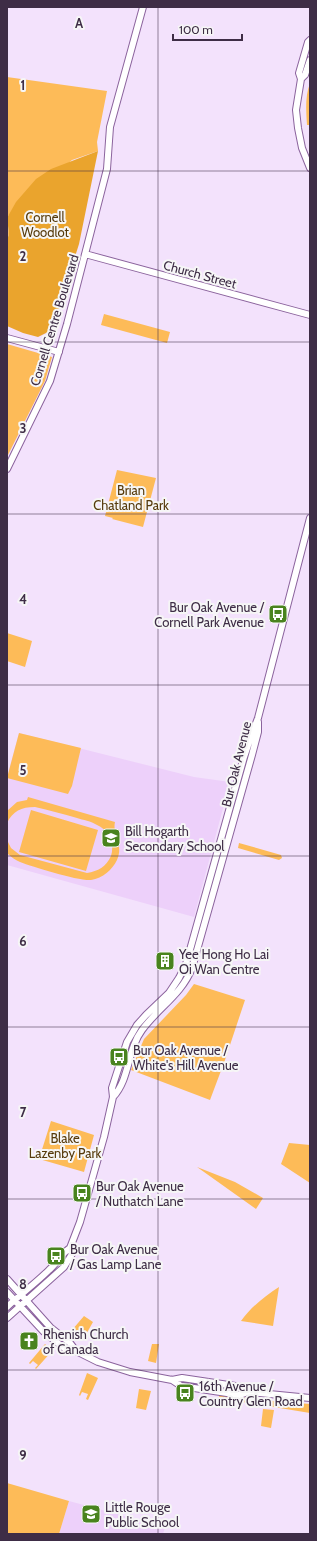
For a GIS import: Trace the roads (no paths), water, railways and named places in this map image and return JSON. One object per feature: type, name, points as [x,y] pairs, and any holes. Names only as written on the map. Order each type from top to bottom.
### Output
[{"type":"street","name":"Cornell Centre Boulevard","points":[[7,470],[47,388],[59,352],[107,169],[110,127],[143,7]]},
{"type":"street","points":[[310,40],[308,42],[299,73],[301,79],[296,110],[302,148],[310,168]]},
{"type":"street","points":[[301,79],[305,75],[310,60]]},
{"type":"street","name":"Church Street","points":[[85,254],[310,315]]},
{"type":"street","points":[[7,338],[59,352]]},
{"type":"street","name":"Bur Oak Avenue","points":[[7,1307],[48,1271],[59,1260],[65,1251],[70,1248],[80,1222],[113,1097],[112,1088],[127,1042],[137,1025],[146,1014],[169,993],[186,964],[244,757],[258,718],[310,518]]},
{"type":"street","name":"Bur Oak Avenue","points":[[7,1318],[64,1267],[72,1254],[70,1248]]},
{"type":"street","points":[[7,1279],[50,1327],[70,1343],[76,1351]]},
{"type":"street","points":[[7,1292],[44,1332],[64,1348],[76,1351],[98,1362],[118,1369],[172,1380],[181,1386],[218,1392],[240,1395],[248,1392],[310,1398]]},
{"type":"place","name":"Bur Oak Avenue / Cornell Park Avenue","points":[[278,614]]},
{"type":"place","name":"Bill Hogarth Secondary School","points":[[111,838]]},
{"type":"place","name":"Yee Hong Ho Lai Oi Wan Centre","points":[[165,961]]},
{"type":"place","name":"Bur Oak Avenue / White's Hill Avenue","points":[[119,1057]]},
{"type":"place","name":"Bur Oak Avenue / Nuthatch Lane","points":[[82,1193]]},
{"type":"place","name":"Bur Oak Avenue / Gas Lamp Lane","points":[[56,1256]]},
{"type":"place","name":"Rhenish Church of Canada","points":[[29,1341]]},
{"type":"place","name":"16th Avenue / Country Glen Road","points":[[185,1393]]},
{"type":"place","name":"Little Rouge Public School","points":[[91,1514]]},
{"type":"park label","name":"Cornell Woodlot","points":[[45,224]]},
{"type":"park label","name":"Brian Chatland Park","points":[[131,498]]},
{"type":"park label","name":"Blake Lazenby Park","points":[[65,1146]]}]
